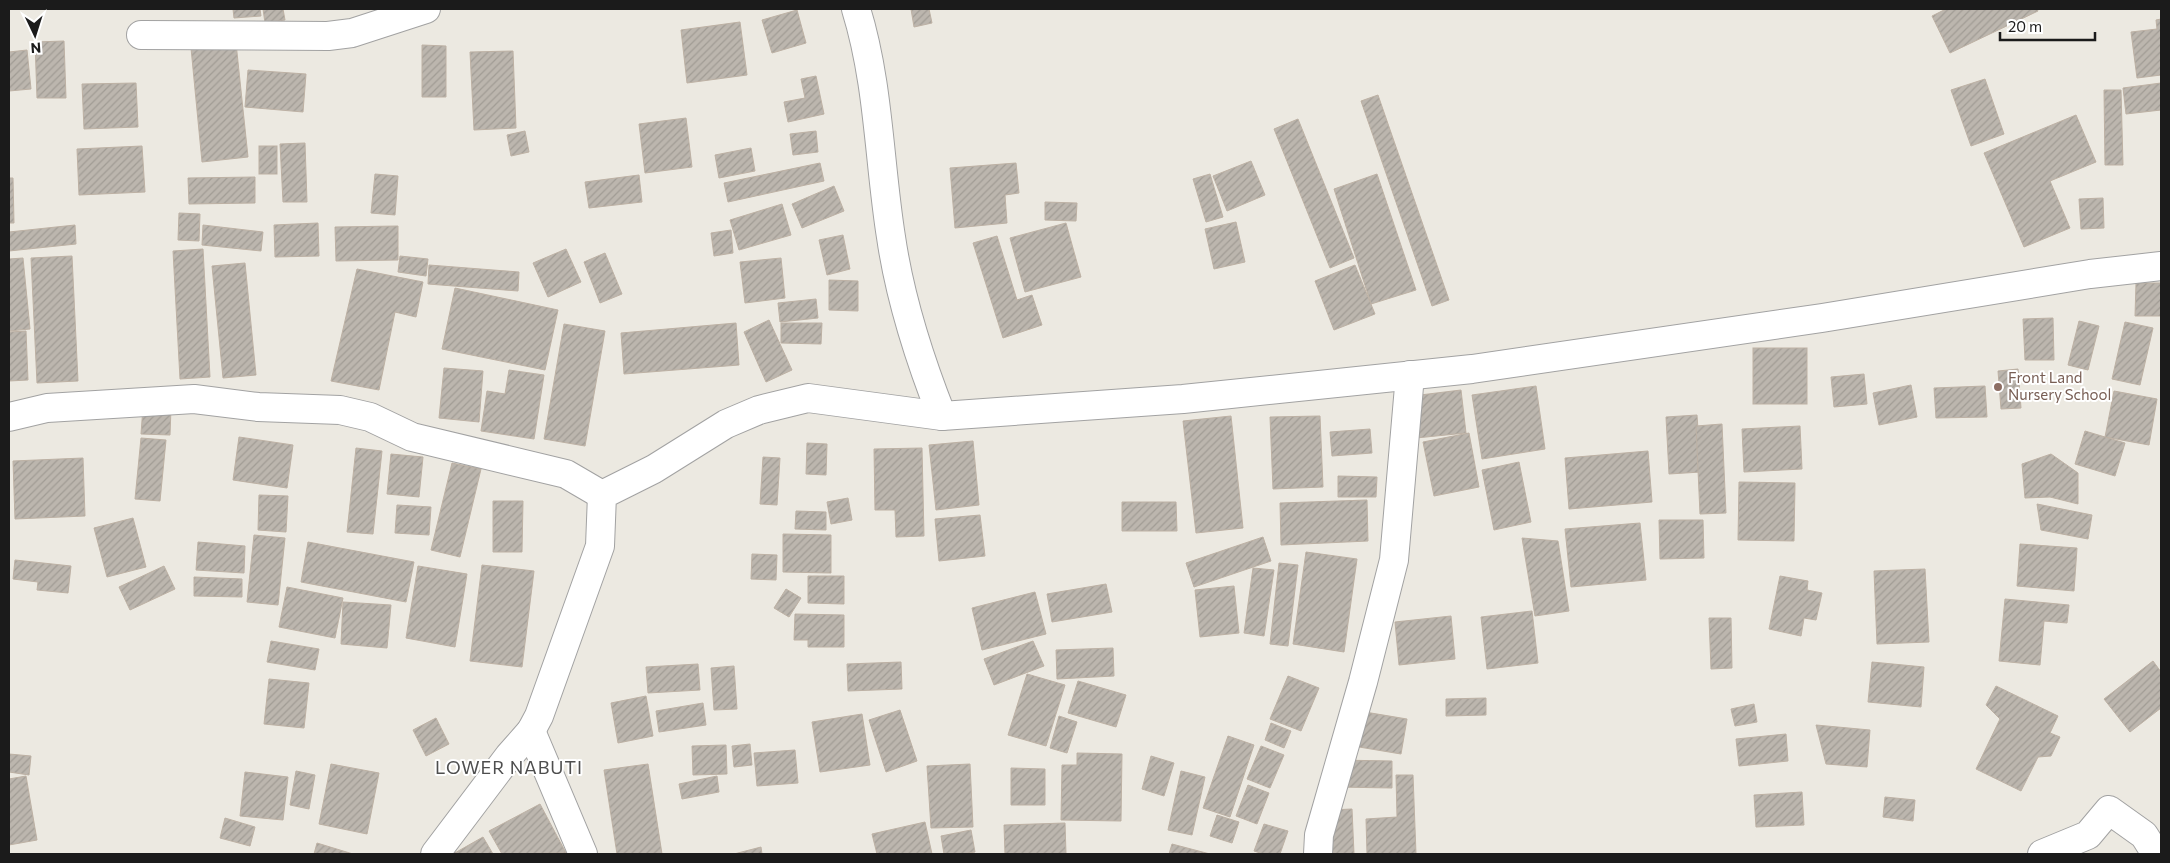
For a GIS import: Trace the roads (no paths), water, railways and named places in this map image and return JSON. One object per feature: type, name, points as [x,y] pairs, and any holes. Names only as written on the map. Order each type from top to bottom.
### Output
[{"type":"street","points":[[141,35],[328,36],[352,33],[426,9]]},
{"type":"street","points":[[856,9],[876,110],[891,238],[913,337],[942,416]]},
{"type":"street","points":[[602,495],[654,469],[726,424],[759,410],[808,398],[942,416],[1184,399],[1472,369],[1803,321],[2090,274],[2161,266]]},
{"type":"street","points":[[1318,854],[1319,835],[1363,682],[1394,560],[1410,376]]},
{"type":"street","points":[[9,417],[47,408],[194,399],[258,407],[340,410],[370,417],[412,437],[566,474],[602,495]]},
{"type":"street","points":[[436,854],[508,756],[531,731],[539,716],[600,546],[602,495]]},
{"type":"street","points":[[531,731],[583,854]]},
{"type":"street","points":[[2042,854],[2088,835],[2109,810],[2144,835],[2156,854]]},
{"type":"place","name":"Front Land Nursery School","points":[[1998,387]]},
{"type":"district","name":"LOWER NABUTI","points":[[509,768]]}]
